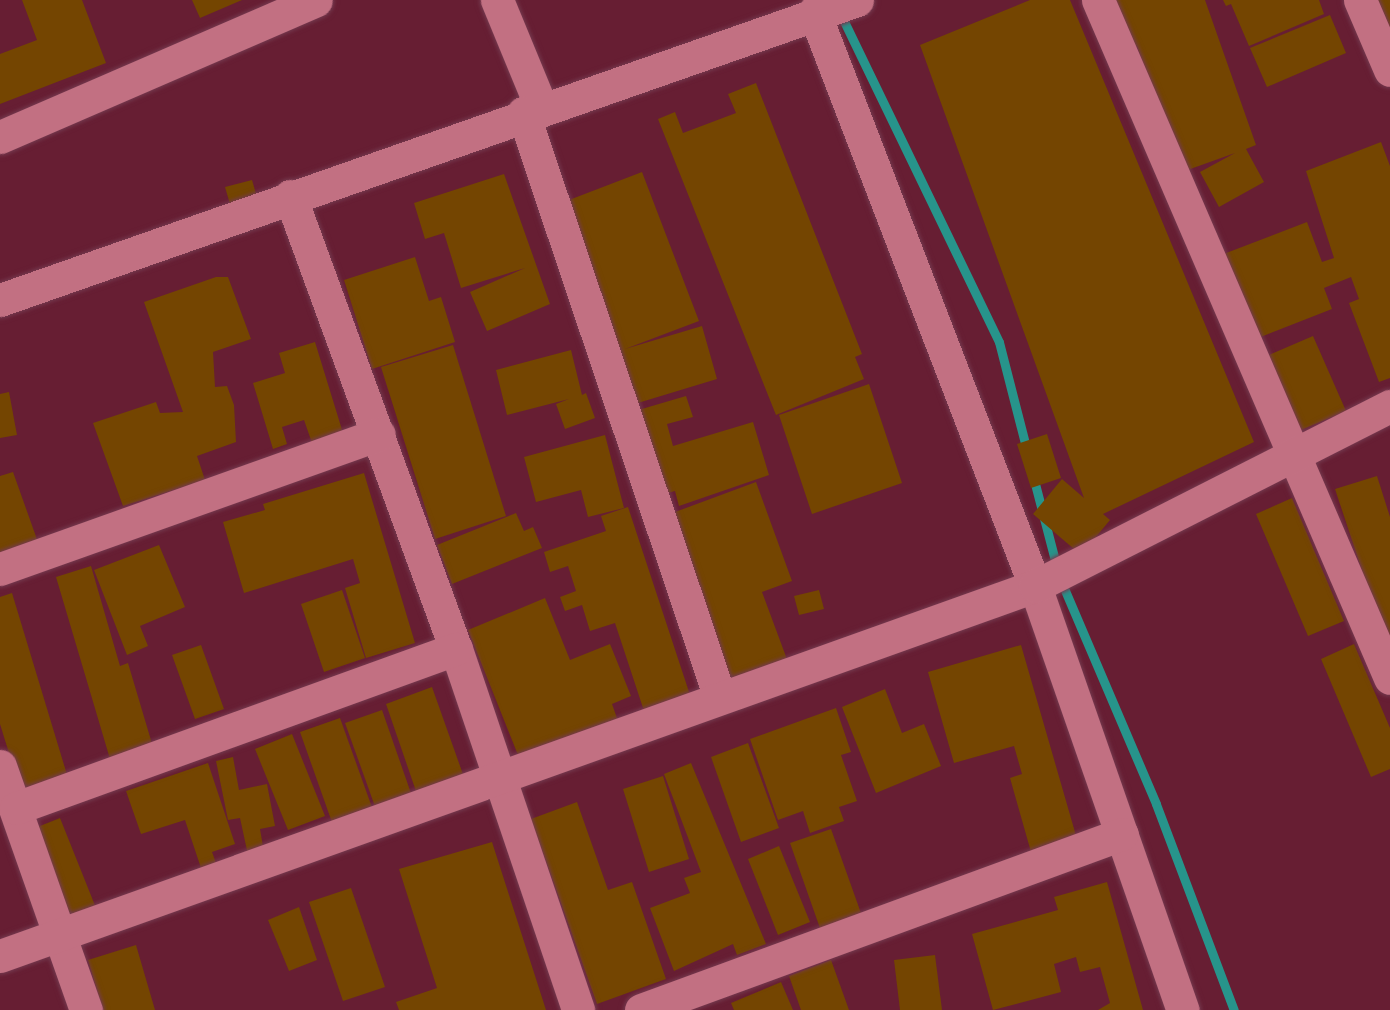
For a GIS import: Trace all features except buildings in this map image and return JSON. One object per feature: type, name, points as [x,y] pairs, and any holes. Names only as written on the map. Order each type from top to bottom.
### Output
[{"type":"street","points":[[0,137],[316,0]]},
{"type":"street","points":[[497,0],[720,698]]},
{"type":"street","points":[[0,300],[532,110],[814,12],[857,0]]},
{"type":"street","points":[[1098,0],[1390,678]]},
{"type":"street","points":[[1360,0],[1390,69]]},
{"type":"street","points":[[814,12],[1035,586],[1183,1010]]},
{"type":"street","points":[[290,196],[456,649],[496,778],[578,1010]]},
{"type":"street","points":[[0,956],[1035,586],[1390,406]]},
{"type":"street","points":[[0,569],[379,434]]},
{"type":"street","points":[[16,808],[456,649]]},
{"type":"street","points":[[0,766],[86,1010]]},
{"type":"street","points":[[641,1010],[1122,834]]},
{"type":"waterway","points":[[840,13],[999,342],[1027,451]]},
{"type":"waterway","points":[[1033,476],[1057,568]]},
{"type":"waterway","points":[[1061,581],[1156,804],[1234,1010]]}]
